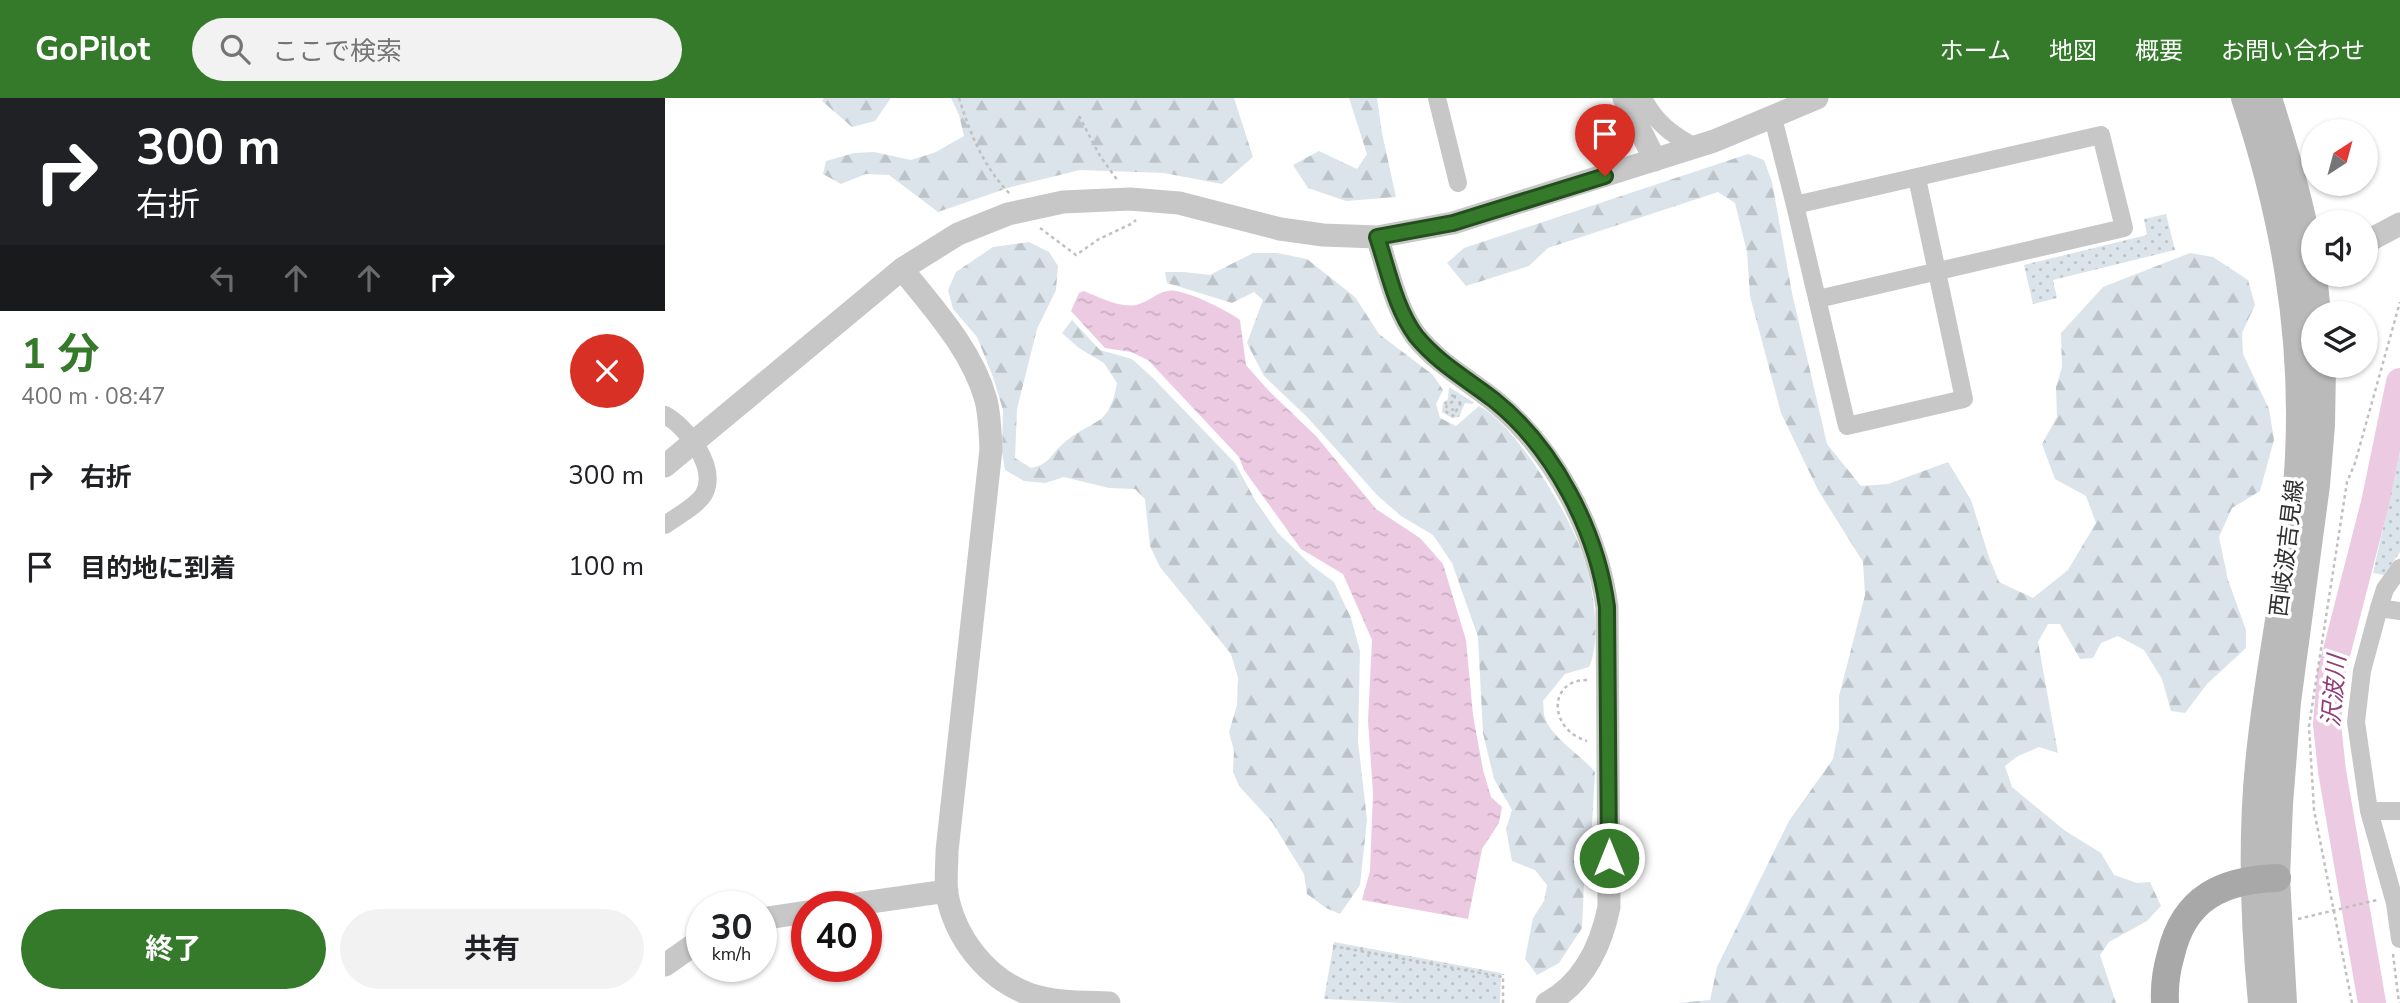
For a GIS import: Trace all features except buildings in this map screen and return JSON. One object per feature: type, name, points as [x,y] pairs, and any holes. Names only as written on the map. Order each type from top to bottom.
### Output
[{"type":"main road","name":"西岐波吉見線","points":[[2243,98],[2277,211],[2301,258]]},
{"type":"main road","name":"西岐波吉見線","points":[[2269,98],[2302,210]]},
{"type":"main road","name":"西岐波吉見線","points":[[2261,1003],[2265,879],[2259,756],[2278,627],[2298,457],[2298,383],[2308,287]]},
{"type":"main road","name":"西岐波吉見線","points":[[2284,1003],[2265,879],[2280,804],[2288,702],[2317,485],[2322,425],[2322,378]]},
{"type":"main road","points":[[2165,1003],[2164,981],[2173,944],[2179,927],[2198,902],[2212,893],[2265,879]]},
{"type":"main road","points":[[2173,944],[2176,1003]]},
{"type":"street","points":[[1437,98],[1458,183]]},
{"type":"street","points":[[1624,98],[1655,160]]},
{"type":"street","points":[[1643,98],[1654,118],[1678,139],[1695,147]]},
{"type":"street","points":[[665,466],[902,269],[958,234],[985,222],[1035,218],[1091,199],[1130,199],[1215,211],[1280,229],[1323,235],[1377,237],[1453,223],[1655,160],[1773,118],[1817,98]]},
{"type":"street","points":[[1773,118],[1847,426],[1964,399],[1917,178]]},
{"type":"street","points":[[1795,205],[2101,135],[2124,228],[1818,299]]},
{"type":"street","points":[[2378,236],[2400,224]]},
{"type":"street","points":[[1377,237],[1405,319],[1439,360],[1504,409],[1534,440],[1581,517],[1603,576],[1608,630],[1609,907],[1598,948],[1587,966],[1570,986],[1547,1003]]},
{"type":"street","points":[[902,269],[969,359],[986,401],[990,426],[991,449],[947,851],[947,891],[952,916],[969,946],[992,972],[1009,985],[1030,994],[1059,1000],[1109,1003]]},
{"type":"street","points":[[665,415],[687,432],[705,464],[705,492],[697,502],[665,525]]},
{"type":"street","points":[[2400,568],[2385,589],[2379,608],[2362,671],[2356,722],[2369,811],[2398,903],[2400,939]]},
{"type":"street","points":[[2379,608],[2400,611]]},
{"type":"street","points":[[2369,811],[2400,811]]},
{"type":"street","points":[[882,900],[947,891]]},
{"type":"street","points":[[665,965],[686,950]]},
{"type":"path","points":[[959,98],[970,133],[992,177],[1011,195]]},
{"type":"path","points":[[1079,116],[1100,156],[1130,199]]},
{"type":"path","points":[[1035,218],[1076,255],[1099,239],[1131,224],[1156,201]]},
{"type":"path","points":[[2351,1003],[2314,810],[2309,726],[2347,482],[2400,302]]},
{"type":"path","points":[[1454,390],[1454,401],[1447,405],[1445,411],[1451,416],[1456,415],[1461,402],[1469,397]]},
{"type":"path","points":[[1590,680],[1575,681],[1568,685],[1558,704],[1558,714],[1565,729],[1591,743]]},
{"type":"path","points":[[2293,921],[2374,901]]},
{"type":"path","points":[[1333,946],[1503,975],[1503,1003]]},
{"type":"green space","points":[[824,98],[891,98],[875,121],[852,127],[822,101]]},
{"type":"green space","points":[[951,98],[1234,98],[1253,157],[1222,184],[1164,173],[1080,170],[1011,187],[938,212],[889,175],[866,174],[841,184],[823,174],[826,161],[854,153],[874,152],[911,160],[936,152],[964,136]]},
{"type":"green space","points":[[1349,98],[1377,98],[1396,197],[1346,201],[1308,188],[1293,165],[1319,151],[1357,169],[1367,154]]},
{"type":"green space","points":[[1748,154],[1764,160],[1772,182],[1792,293],[1827,444],[1861,486],[1888,484],[1948,462],[1971,500],[1999,582],[2033,598],[2068,570],[2096,523],[2086,496],[2055,479],[2042,444],[2057,417],[2056,387],[2062,367],[2061,333],[2103,287],[2190,253],[2213,257],[2248,280],[2255,305],[2242,333],[2243,354],[2269,409],[2274,440],[2260,491],[2232,508],[2219,537],[2228,580],[2246,630],[2246,648],[2207,684],[2185,713],[2171,711],[2162,679],[2144,650],[2118,636],[2101,643],[2093,658],[2080,659],[2060,624],[2048,624],[2038,642],[2058,753],[2039,747],[2018,756],[2005,766],[2012,787],[2064,830],[2101,853],[2114,875],[2137,883],[2150,882],[2161,906],[2147,921],[2109,942],[2100,955],[2116,1003],[1678,1003],[1710,1000],[1717,967],[1789,821],[1833,759],[1839,728],[1839,696],[1865,595],[1863,562],[1818,490],[1781,413],[1750,296],[1747,252],[1735,203],[1718,192],[1548,248],[1529,266],[1466,286],[1447,263],[1464,248]]},
{"type":"green space","points":[[2166,214],[2175,250],[2053,280],[2057,298],[2033,304],[2024,265],[2147,235],[2144,219]]},
{"type":"green space","points":[[1029,242],[1049,252],[1058,266],[1056,290],[1037,329],[1017,409],[1015,458],[1031,468],[1043,464],[1060,446],[1099,420],[1110,408],[1117,383],[1104,363],[1079,348],[1062,333],[1072,320],[1100,350],[1132,359],[1235,463],[1255,500],[1278,533],[1311,565],[1334,582],[1351,618],[1360,651],[1358,741],[1367,820],[1360,885],[1340,914],[1326,908],[1307,894],[1304,874],[1272,822],[1239,786],[1233,772],[1234,751],[1229,732],[1237,705],[1238,678],[1231,654],[1160,567],[1150,546],[1145,499],[1135,489],[1109,488],[1064,477],[1045,483],[1024,481],[1005,470],[1002,452],[1003,410],[993,377],[977,337],[953,309],[948,290],[956,272],[993,247]]},
{"type":"green space","points":[[1253,253],[1277,253],[1307,259],[1355,297],[1379,334],[1433,375],[1443,390],[1436,404],[1440,418],[1456,426],[1479,406],[1494,416],[1525,451],[1540,473],[1566,517],[1583,555],[1595,611],[1593,655],[1589,667],[1565,674],[1543,701],[1545,718],[1553,732],[1595,772],[1582,928],[1559,963],[1537,975],[1525,959],[1533,918],[1544,901],[1547,885],[1535,870],[1512,861],[1506,829],[1512,810],[1494,779],[1483,733],[1478,637],[1452,563],[1433,535],[1401,516],[1377,495],[1309,419],[1264,376],[1247,343],[1263,300],[1254,292],[1232,303],[1167,283],[1165,272],[1210,275]]},
{"type":"green space","points":[[1449,387],[1473,402],[1465,403],[1459,417],[1452,418],[1442,412],[1443,403],[1448,399]]},
{"type":"green space","points":[[2400,452],[2400,552],[2384,575],[2373,573]]},
{"type":"green space","points":[[1334,942],[1501,973],[1500,1003],[1403,1003],[1324,999]]},
{"type":"water","points":[[1084,291],[1129,306],[1160,293],[1176,291],[1192,295],[1240,320],[1246,365],[1316,436],[1376,509],[1420,538],[1443,564],[1466,640],[1473,715],[1483,770],[1491,797],[1502,807],[1499,823],[1482,849],[1468,919],[1362,900],[1370,871],[1373,793],[1368,721],[1372,640],[1343,574],[1301,549],[1244,470],[1239,457],[1148,360],[1131,352],[1105,348],[1071,311],[1079,293]]},
{"type":"waterway","name":"沢波川","points":[[2372,1003],[2332,771],[2327,724],[2331,674],[2375,503],[2400,382]]},
{"type":"route","points":[[1605,176],[1453,223],[1377,237],[1397,299],[1405,319],[1416,335],[1439,360],[1493,400],[1522,426],[1549,462],[1587,528],[1603,576],[1607,607],[1609,858]]}]
